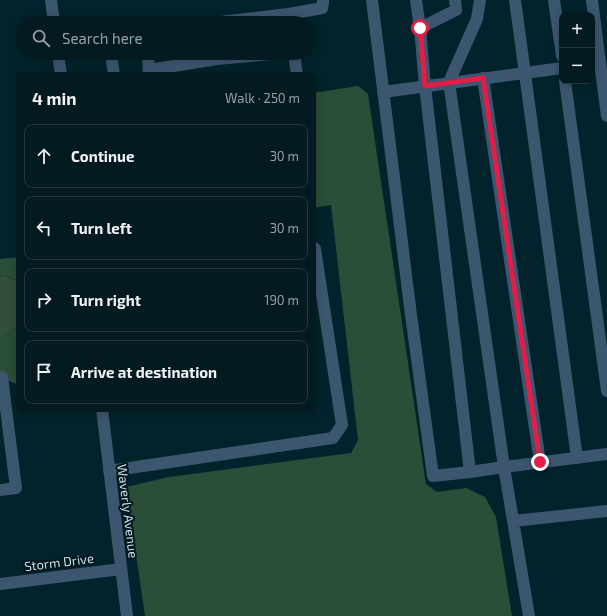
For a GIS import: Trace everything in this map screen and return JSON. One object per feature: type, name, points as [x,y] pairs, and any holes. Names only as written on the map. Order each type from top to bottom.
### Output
[{"type":"street","points":[[51,0],[53,16]]},
{"type":"street","points":[[296,16],[322,8],[324,3],[323,0]]},
{"type":"street","points":[[372,0],[411,315],[433,476],[607,454]]},
{"type":"street","points":[[416,0],[470,472]]},
{"type":"street","points":[[420,28],[456,10],[454,0]]},
{"type":"street","points":[[480,0],[477,19],[449,82],[512,521],[529,616]]},
{"type":"street","points":[[515,0],[577,458]]},
{"type":"street","points":[[554,0],[561,48]]},
{"type":"street","points":[[592,0],[596,63],[607,116]]},
{"type":"street","points":[[59,60],[61,72]]},
{"type":"street","points":[[112,60],[114,72]]},
{"type":"street","points":[[148,60],[149,72],[213,60]]},
{"type":"street","points":[[295,60],[297,72]]},
{"type":"street","points":[[383,92],[559,68]]},
{"type":"street","points":[[483,78],[540,462]]},
{"type":"street","points":[[565,84],[607,391]]},
{"type":"street","points":[[109,471],[333,438],[342,425],[316,256]]},
{"type":"street","points":[[0,490],[16,488],[2,377]]},
{"type":"street","name":"Waverly Avenue","points":[[102,412],[127,616]]},
{"type":"street","points":[[512,521],[607,511]]},
{"type":"street","name":"Storm Drive","points":[[0,584],[121,569]]},
{"type":"green space","points":[[358,86],[368,94],[426,484],[437,492],[466,488],[485,497],[496,517],[512,616],[145,616],[126,487],[169,477],[351,453],[358,440],[331,205],[316,208],[316,93]]},
{"type":"green space","points":[[16,257],[16,280],[6,275],[0,277],[0,259]]},
{"type":"green space","points":[[5,275],[16,280],[16,329],[0,338],[0,277]]},
{"type":"green space","points":[[16,329],[16,384],[0,378],[0,338]]},
{"type":"route","points":[[420,28],[425,86],[483,78],[540,462]]}]
